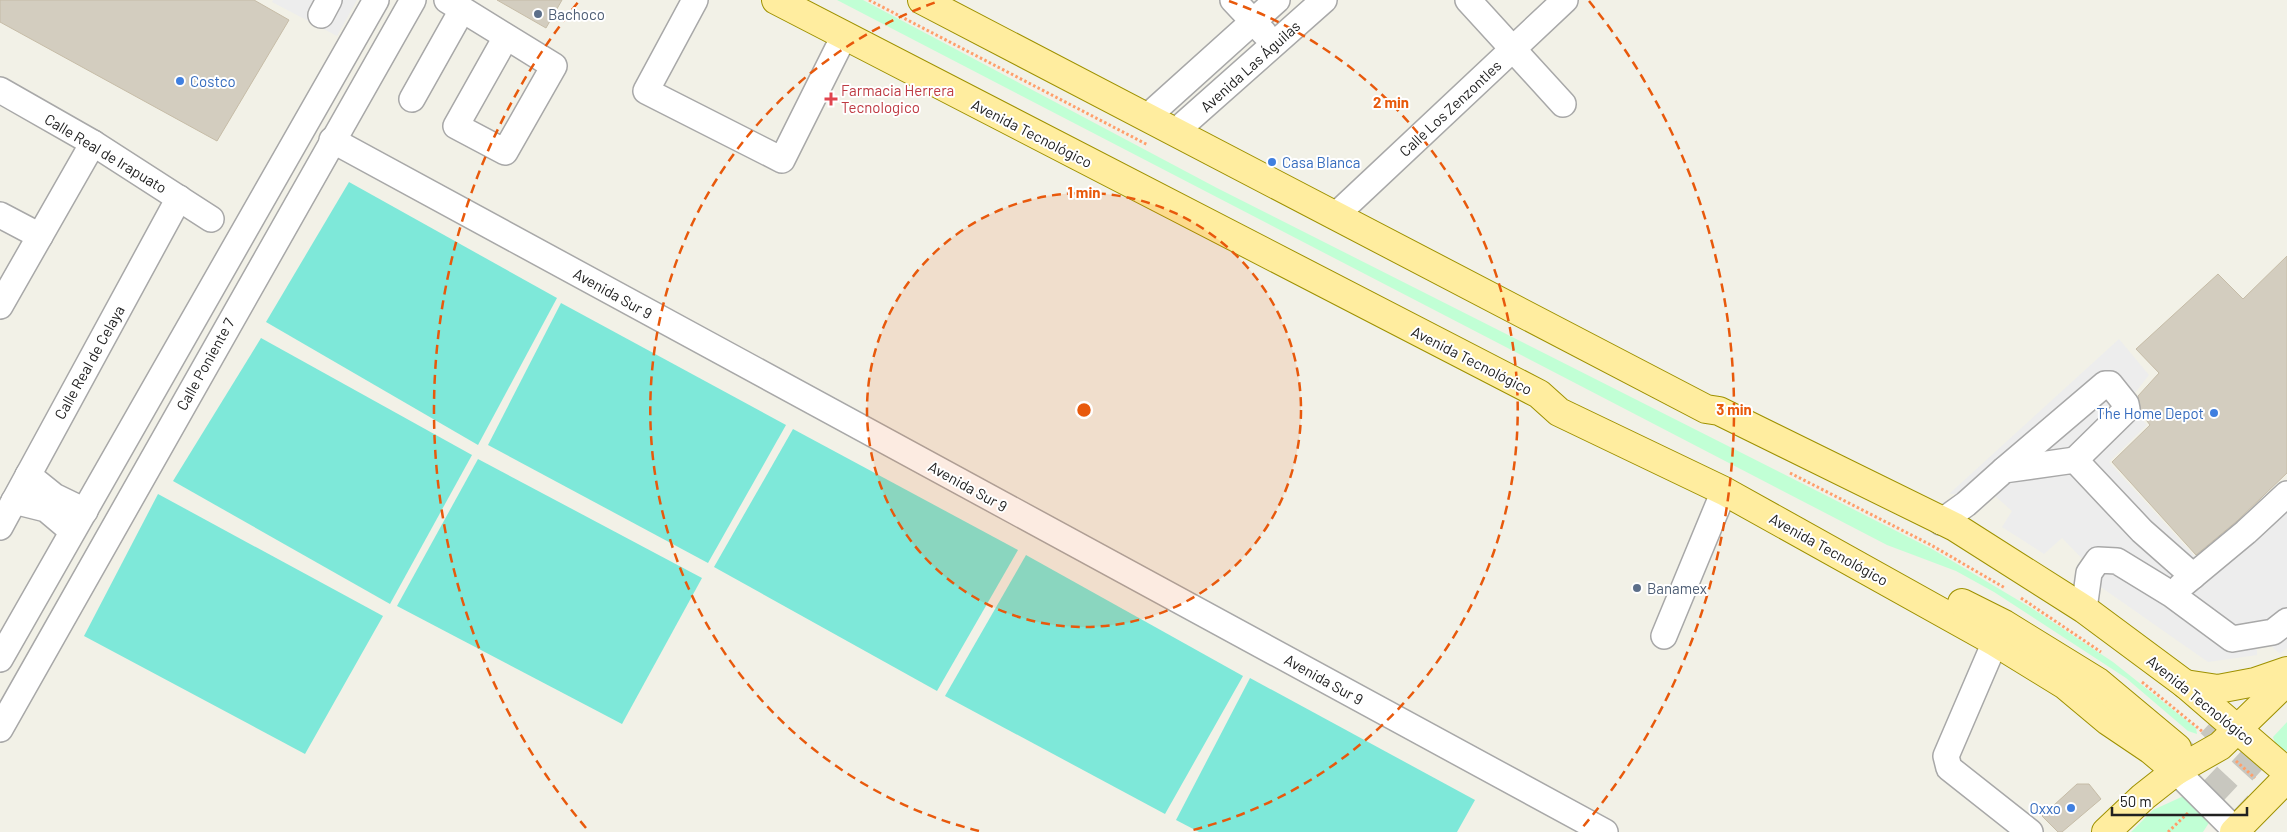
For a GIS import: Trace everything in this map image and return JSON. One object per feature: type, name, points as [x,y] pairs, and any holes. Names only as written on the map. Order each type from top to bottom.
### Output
[{"type":"main road","name":"Avenida Tecnológico","points":[[776,0],[816,9],[844,36],[1539,394],[1559,412],[1724,490],[1995,642],[2065,686],[2108,721],[2168,756]]},
{"type":"main road","name":"Avenida Tecnológico","points":[[922,0],[1706,409],[1719,411],[1955,528],[2084,609],[2185,684],[2287,772]]},
{"type":"main road","points":[[1539,394],[1656,447],[2004,624],[2098,682],[2168,756]]},
{"type":"main road","points":[[1706,409],[1955,544],[2016,580],[2106,639],[2177,693],[2203,716]]},
{"type":"main road","points":[[2185,684],[2218,689],[2255,682],[2287,671]]},
{"type":"main road","points":[[2116,823],[2143,796],[2168,756],[2220,746],[2287,681]]},
{"type":"main road","points":[[2235,831],[2287,778]]},
{"type":"street","name":"Calle Poniente 7","points":[[0,659],[376,0]]},
{"type":"street","name":"Calle Poniente 7","points":[[0,729],[413,0]]},
{"type":"street","points":[[695,0],[646,91],[782,160],[844,36]]},
{"type":"street","points":[[1233,0],[1274,44]]},
{"type":"street","name":"Avenida Las Águilas","points":[[1147,117],[1277,0]]},
{"type":"street","name":"Avenida Las Águilas","points":[[1176,132],[1324,0]]},
{"type":"street","points":[[1468,0],[1563,104]]},
{"type":"street","name":"Calle Los Zenzontles","points":[[1335,216],[1565,0]]},
{"type":"street","points":[[412,99],[455,5],[506,37]]},
{"type":"street","name":"Calle Real de Irapuato","points":[[0,90],[92,143],[211,219]]},
{"type":"street","name":"Avenida Sur 9","points":[[332,140],[1593,829]]},
{"type":"street","points":[[0,306],[92,143]]},
{"type":"street","name":"Calle Real de Celaya","points":[[0,527],[179,198]]},
{"type":"street","points":[[0,215],[40,236]]},
{"type":"street","points":[[1941,522],[1966,504],[2004,470],[2105,384],[2110,384],[2126,404],[2127,409],[2075,460],[2004,470]]},
{"type":"street","points":[[2075,460],[2142,531],[2193,576]]},
{"type":"street","points":[[28,475],[54,496],[79,521]]},
{"type":"street","points":[[1664,636],[1724,490]]},
{"type":"street","points":[[2171,594],[2246,532],[2287,494]]},
{"type":"street","points":[[14,501],[46,509],[79,521]]},
{"type":"street","points":[[2084,609],[2089,573],[2098,560],[2142,531]]},
{"type":"street","points":[[2098,560],[2116,561],[2171,594],[2232,639],[2273,632],[2287,621]]},
{"type":"street","points":[[1995,642],[1946,756],[1949,768],[2030,832]]},
{"type":"street","name":"Avenida Tecnológico","points":[[2168,756],[2235,831]]},
{"type":"path","points":[[2168,832],[2191,810]]},
{"type":"green space","points":[[837,0],[863,0],[1217,188],[1932,549],[2033,609],[2113,662],[2196,728],[2197,734],[2188,731],[2126,678],[1994,592],[1956,571],[1887,545]]},
{"type":"green space","points":[[2287,722],[2287,750],[2285,752],[2275,743],[2273,737]]},
{"type":"green space","points":[[2188,794],[2214,815],[2203,832],[2131,832],[2153,810]]},
{"type":"shaded area","points":[[273,0],[357,0],[337,36],[272,2]]},
{"type":"shaded area","points":[[349,182],[557,298],[478,445],[266,322]]},
{"type":"shaded area","points":[[561,303],[786,425],[708,563],[488,445]]},
{"type":"shaded area","points":[[261,338],[472,455],[390,604],[173,481]]},
{"type":"shaded area","points":[[2119,339],[2149,375],[2128,402],[2147,425],[2109,462],[2201,563],[2287,484],[2287,648],[2280,654],[2267,642],[2257,643],[2257,655],[2208,662],[2095,583],[2098,575],[2062,538],[2044,554],[2002,527],[2012,511],[1994,495],[1949,494]]},
{"type":"shaded area","points":[[793,429],[1018,550],[937,691],[714,567]]},
{"type":"shaded area","points":[[478,459],[702,578],[622,724],[397,606]]},
{"type":"shaded area","points":[[158,494],[383,616],[305,754],[84,636]]},
{"type":"shaded area","points":[[1026,555],[1243,676],[1165,814],[945,696]]},
{"type":"shaded area","points":[[1250,678],[1475,800],[1457,832],[1199,832],[1176,820]]},
{"type":"building","name":"Costco","points":[[0,0],[254,0],[289,20],[217,141],[0,22]]},
{"type":"building","name":"Bachoco","points":[[497,0],[562,0],[546,28]]},
{"type":"building","name":"The Home Depot","points":[[2287,256],[2287,473],[2237,521],[2196,555],[2112,462],[2150,425],[2141,413],[2138,396],[2159,373],[2136,349],[2218,274],[2243,299]]},
{"type":"building","name":"Oxxo","points":[[2077,784],[2089,784],[2101,799],[2062,832],[2058,832],[2042,816]]},
{"type":"tunnel","points":[[2210,723],[2287,793]]},
{"type":"tunnel","points":[[2177,748],[2266,832]]},
{"type":"place","name":"Bachoco","points":[[538,14]]},
{"type":"place","name":"Costco","points":[[180,81]]},
{"type":"place","name":"Farmacia Herrera Tecnologico","points":[[831,99]]},
{"type":"place","name":"Casa Blanca","points":[[1272,162]]},
{"type":"place","name":"The Home Depot","points":[[2214,413]]},
{"type":"place","name":"Banamex","points":[[1637,588]]},
{"type":"place","name":"Oxxo","points":[[2071,808]]}]
